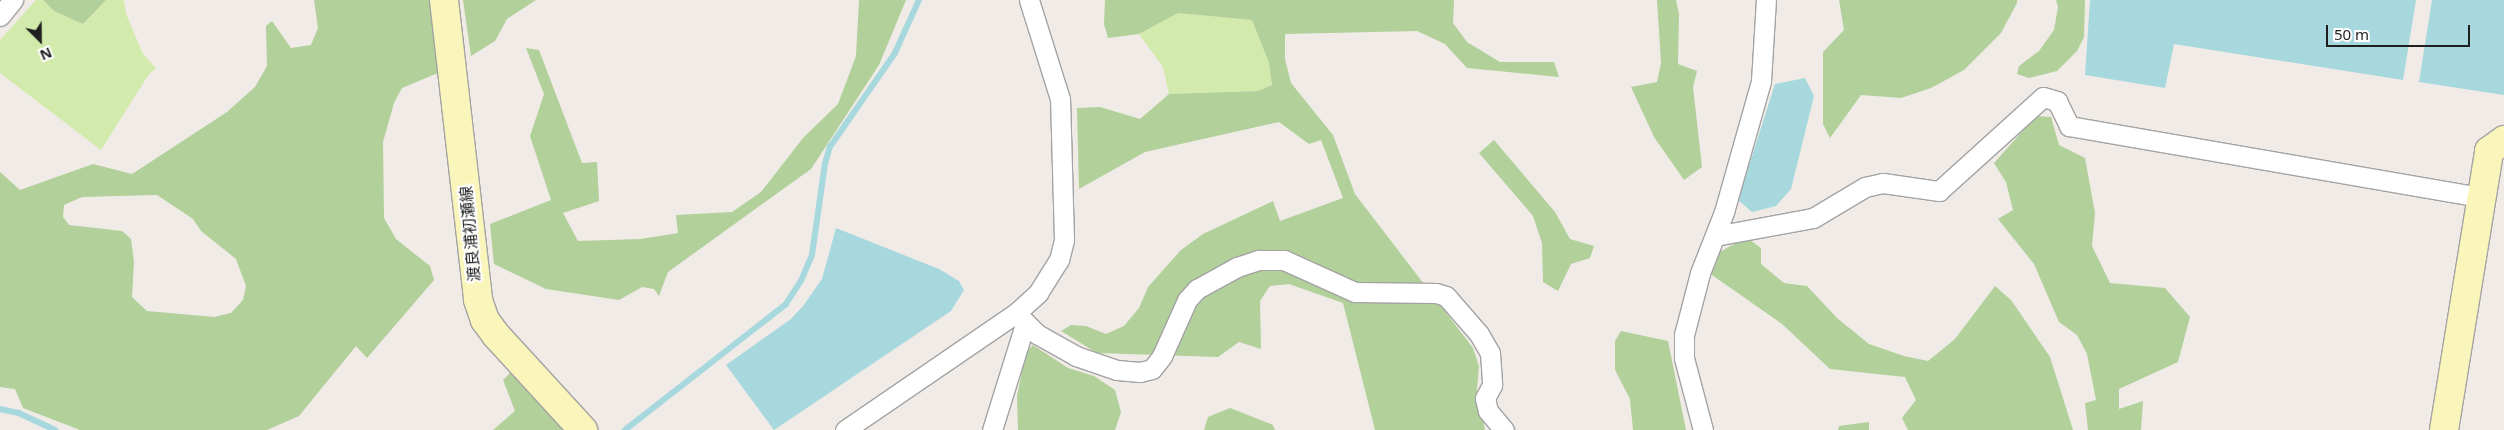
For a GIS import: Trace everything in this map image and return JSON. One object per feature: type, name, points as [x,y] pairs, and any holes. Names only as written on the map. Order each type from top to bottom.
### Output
[{"type":"main road","name":"渡良浦初瀬線","points":[[444,0],[478,300],[485,320],[496,335],[583,430]]},
{"type":"main road","points":[[2444,430],[2480,197],[2489,151],[2504,140]]},
{"type":"street","points":[[0,16],[13,0]]},
{"type":"street","points":[[992,430],[1021,318],[1048,280],[1059,260],[1064,240],[1060,99],[1029,0]]},
{"type":"street","points":[[1704,430],[1684,358],[1684,336],[1700,273],[1715,236],[1761,81],[1765,56],[1766,0]]},
{"type":"street","points":[[1715,236],[1813,218],[1865,187],[1883,183],[1938,191],[2043,97],[2058,101],[2069,126],[2480,197]]},
{"type":"street","points":[[1021,318],[1076,356],[1117,370],[1140,372],[1152,369],[1162,356],[1188,300],[1197,289],[1237,267],[1259,260],[1284,260],[1355,292],[1436,293],[1446,296],[1479,334],[1490,353],[1492,385],[1485,398],[1488,411],[1504,430]]},
{"type":"street","points":[[845,430],[1021,318]]},
{"type":"green space","points":[[36,0],[43,0],[54,11],[83,24],[106,0],[124,0],[126,14],[143,54],[156,68],[149,74],[101,150],[0,73],[0,40]]},
{"type":"green space","points":[[43,0],[106,0],[83,24],[54,11]]},
{"type":"green space","points":[[314,0],[435,0],[438,73],[402,88],[394,103],[383,142],[384,218],[396,239],[430,266],[434,280],[367,358],[356,346],[299,416],[267,430],[80,430],[23,408],[15,389],[0,387],[0,172],[20,190],[93,164],[132,174],[227,112],[255,87],[267,66],[266,26],[272,21],[291,48],[311,45],[318,28]],"holes":[[[157,195],[193,219],[201,231],[236,259],[246,286],[243,300],[231,313],[214,317],[147,311],[132,297],[134,262],[131,239],[122,231],[69,225],[63,217],[64,205],[82,197]]]},
{"type":"green space","points":[[463,0],[536,0],[507,19],[495,41],[471,56]]},
{"type":"green space","points":[[859,0],[906,0],[879,65],[811,169],[668,272],[659,296],[654,289],[642,287],[619,300],[546,289],[494,264],[490,224],[551,200],[530,136],[544,94],[526,48],[539,50],[582,163],[597,162],[599,201],[563,213],[578,241],[641,239],[678,233],[676,215],[732,212],[761,192],[803,138],[838,104],[856,56]]},
{"type":"green space","points":[[1105,0],[1454,0],[1453,23],[1467,42],[1500,62],[1554,62],[1559,77],[1467,68],[1445,44],[1417,31],[1285,34],[1285,59],[1291,83],[1333,135],[1355,194],[1473,348],[1479,366],[1477,389],[1485,430],[1375,430],[1343,303],[1289,284],[1270,286],[1260,301],[1261,349],[1239,342],[1218,357],[1097,353],[1061,331],[1071,325],[1086,326],[1106,334],[1124,326],[1139,308],[1148,287],[1181,250],[1203,234],[1273,201],[1280,221],[1343,198],[1321,140],[1309,144],[1279,122],[1145,152],[1079,189],[1077,108],[1100,107],[1140,119],[1169,94],[1258,91],[1272,85],[1269,63],[1252,20],[1178,13],[1139,34],[1108,38],[1104,24]]},
{"type":"green space","points":[[1657,0],[1676,0],[1679,14],[1678,64],[1697,71],[1693,87],[1702,167],[1684,180],[1654,137],[1631,87],[1657,82],[1661,63]]},
{"type":"green space","points":[[1839,0],[2017,0],[2017,3],[2001,33],[1964,70],[1931,88],[1901,98],[1861,95],[1830,138],[1823,124],[1823,52],[1844,30]]},
{"type":"green space","points":[[2056,0],[2085,0],[2084,37],[2077,51],[2057,71],[2029,78],[2017,74],[2019,66],[2039,51],[2054,30],[2058,7]]},
{"type":"green space","points":[[1178,13],[1252,20],[1269,63],[1272,85],[1258,91],[1169,94],[1163,67],[1139,34]]},
{"type":"green space","points":[[2036,116],[2051,117],[2059,145],[2085,158],[2095,213],[2092,246],[2110,283],[2165,288],[2190,317],[2178,362],[2119,389],[2119,409],[2143,401],[2141,430],[2088,430],[2085,403],[2096,400],[2087,354],[2077,335],[2059,322],[2034,264],[1998,219],[2013,210],[2006,182],[1994,163]]},
{"type":"green space","points":[[1494,140],[1555,212],[1570,239],[1594,246],[1590,258],[1571,264],[1558,291],[1543,282],[1542,243],[1533,216],[1479,153]]},
{"type":"green space","points":[[1746,237],[1761,248],[1761,264],[1784,283],[1807,286],[1837,318],[1869,344],[1904,356],[1928,361],[1955,339],[1995,286],[2011,300],[2050,357],[2073,430],[1908,430],[1902,418],[1916,400],[1905,377],[1830,369],[1782,324],[1712,275],[1711,257]]},
{"type":"green space","points":[[1621,331],[1668,341],[1686,430],[1633,430],[1630,399],[1615,370],[1615,341]]},
{"type":"green space","points":[[1033,345],[1068,368],[1094,376],[1115,390],[1121,412],[1115,430],[1018,430],[1017,396],[1026,352]]},
{"type":"green space","points":[[511,372],[563,424],[562,430],[493,430],[515,411],[503,380]]},
{"type":"green space","points":[[1230,408],[1273,425],[1275,430],[1204,430],[1208,417]]},
{"type":"green space","points":[[1869,422],[1869,430],[1838,430],[1839,426]]},
{"type":"water","points":[[2090,0],[2416,0],[2403,80],[2174,44],[2165,88],[2085,75]]},
{"type":"water","points":[[2432,0],[2504,0],[2504,95],[2419,82]]},
{"type":"water","points":[[1805,78],[1814,96],[1791,189],[1776,206],[1752,212],[1738,200],[1775,84]]},
{"type":"water","points":[[836,228],[939,269],[959,281],[964,290],[951,311],[774,430],[726,365],[791,319],[803,306],[822,279]]},
{"type":"waterway","points":[[625,430],[786,304],[801,281],[812,255],[825,164],[830,147],[895,53],[919,0]]},
{"type":"waterway","points":[[0,409],[19,413],[55,430]]}]
